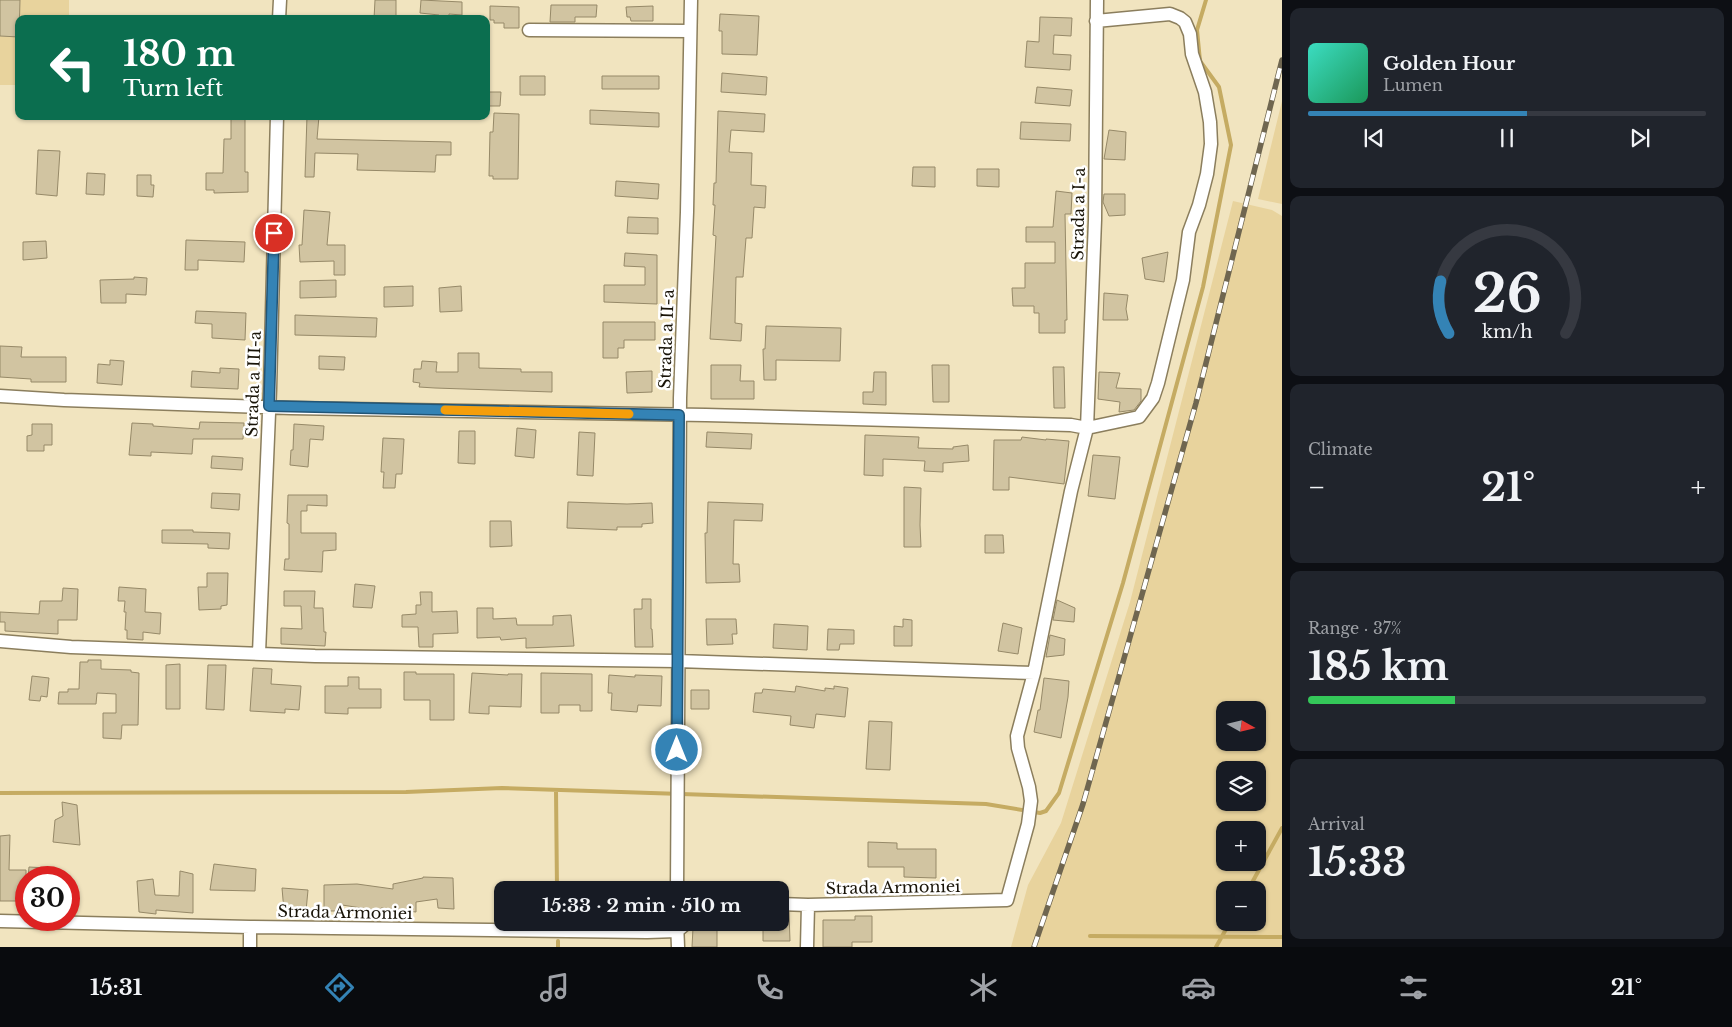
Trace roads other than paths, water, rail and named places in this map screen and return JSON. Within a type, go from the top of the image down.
[{"type":"street","points":[[280,0],[280,15]]},
{"type":"street","name":"Strada a II-a","points":[[677,881],[679,415],[687,212],[691,0]]},
{"type":"street","name":"Strada a I-a","points":[[1007,900],[1028,824],[1031,801],[1018,748],[1018,736],[1034,673],[1071,490],[1087,428],[1095,220],[1097,0]]},
{"type":"street","points":[[0,396],[64,400],[679,415],[1087,428],[1139,417],[1153,398],[1158,383],[1183,280],[1189,232],[1199,205],[1207,174],[1210,122],[1205,92],[1192,54],[1190,34],[1185,22],[1170,14],[1096,21]]},
{"type":"street","points":[[529,30],[690,31]]},
{"type":"street","name":"Strada a III-a","points":[[259,654],[269,406],[277,120]]},
{"type":"street","points":[[0,641],[71,647],[334,657],[678,661],[1034,673]]},
{"type":"street","name":"Strada Armoniei","points":[[789,905],[808,906],[1007,900]]},
{"type":"street","points":[[807,947],[808,906]]},
{"type":"street","name":"Strada Armoniei","points":[[0,921],[494,930]]},
{"type":"street","points":[[250,927],[250,947]]},
{"type":"street","name":"Strada Armoniei","points":[[568,931],[653,931]]},
{"type":"street","points":[[677,931],[678,947]]},
{"type":"waterway","points":[[0,793],[406,792],[502,788],[986,804],[1040,813],[1046,811],[1059,793],[1123,583],[1203,287],[1231,145],[1219,87],[1200,61],[1197,30],[1206,0]]},
{"type":"waterway","points":[[556,790],[557,881]]},
{"type":"waterway","points":[[1253,881],[1282,828]]},
{"type":"waterway","points":[[1216,947],[1225,931]]},
{"type":"waterway","points":[[1090,936],[1282,937]]},
{"type":"waterway","points":[[558,941],[558,947]]},
{"type":"railway","points":[[1034,947],[1083,804],[1196,403],[1282,60]]}]
